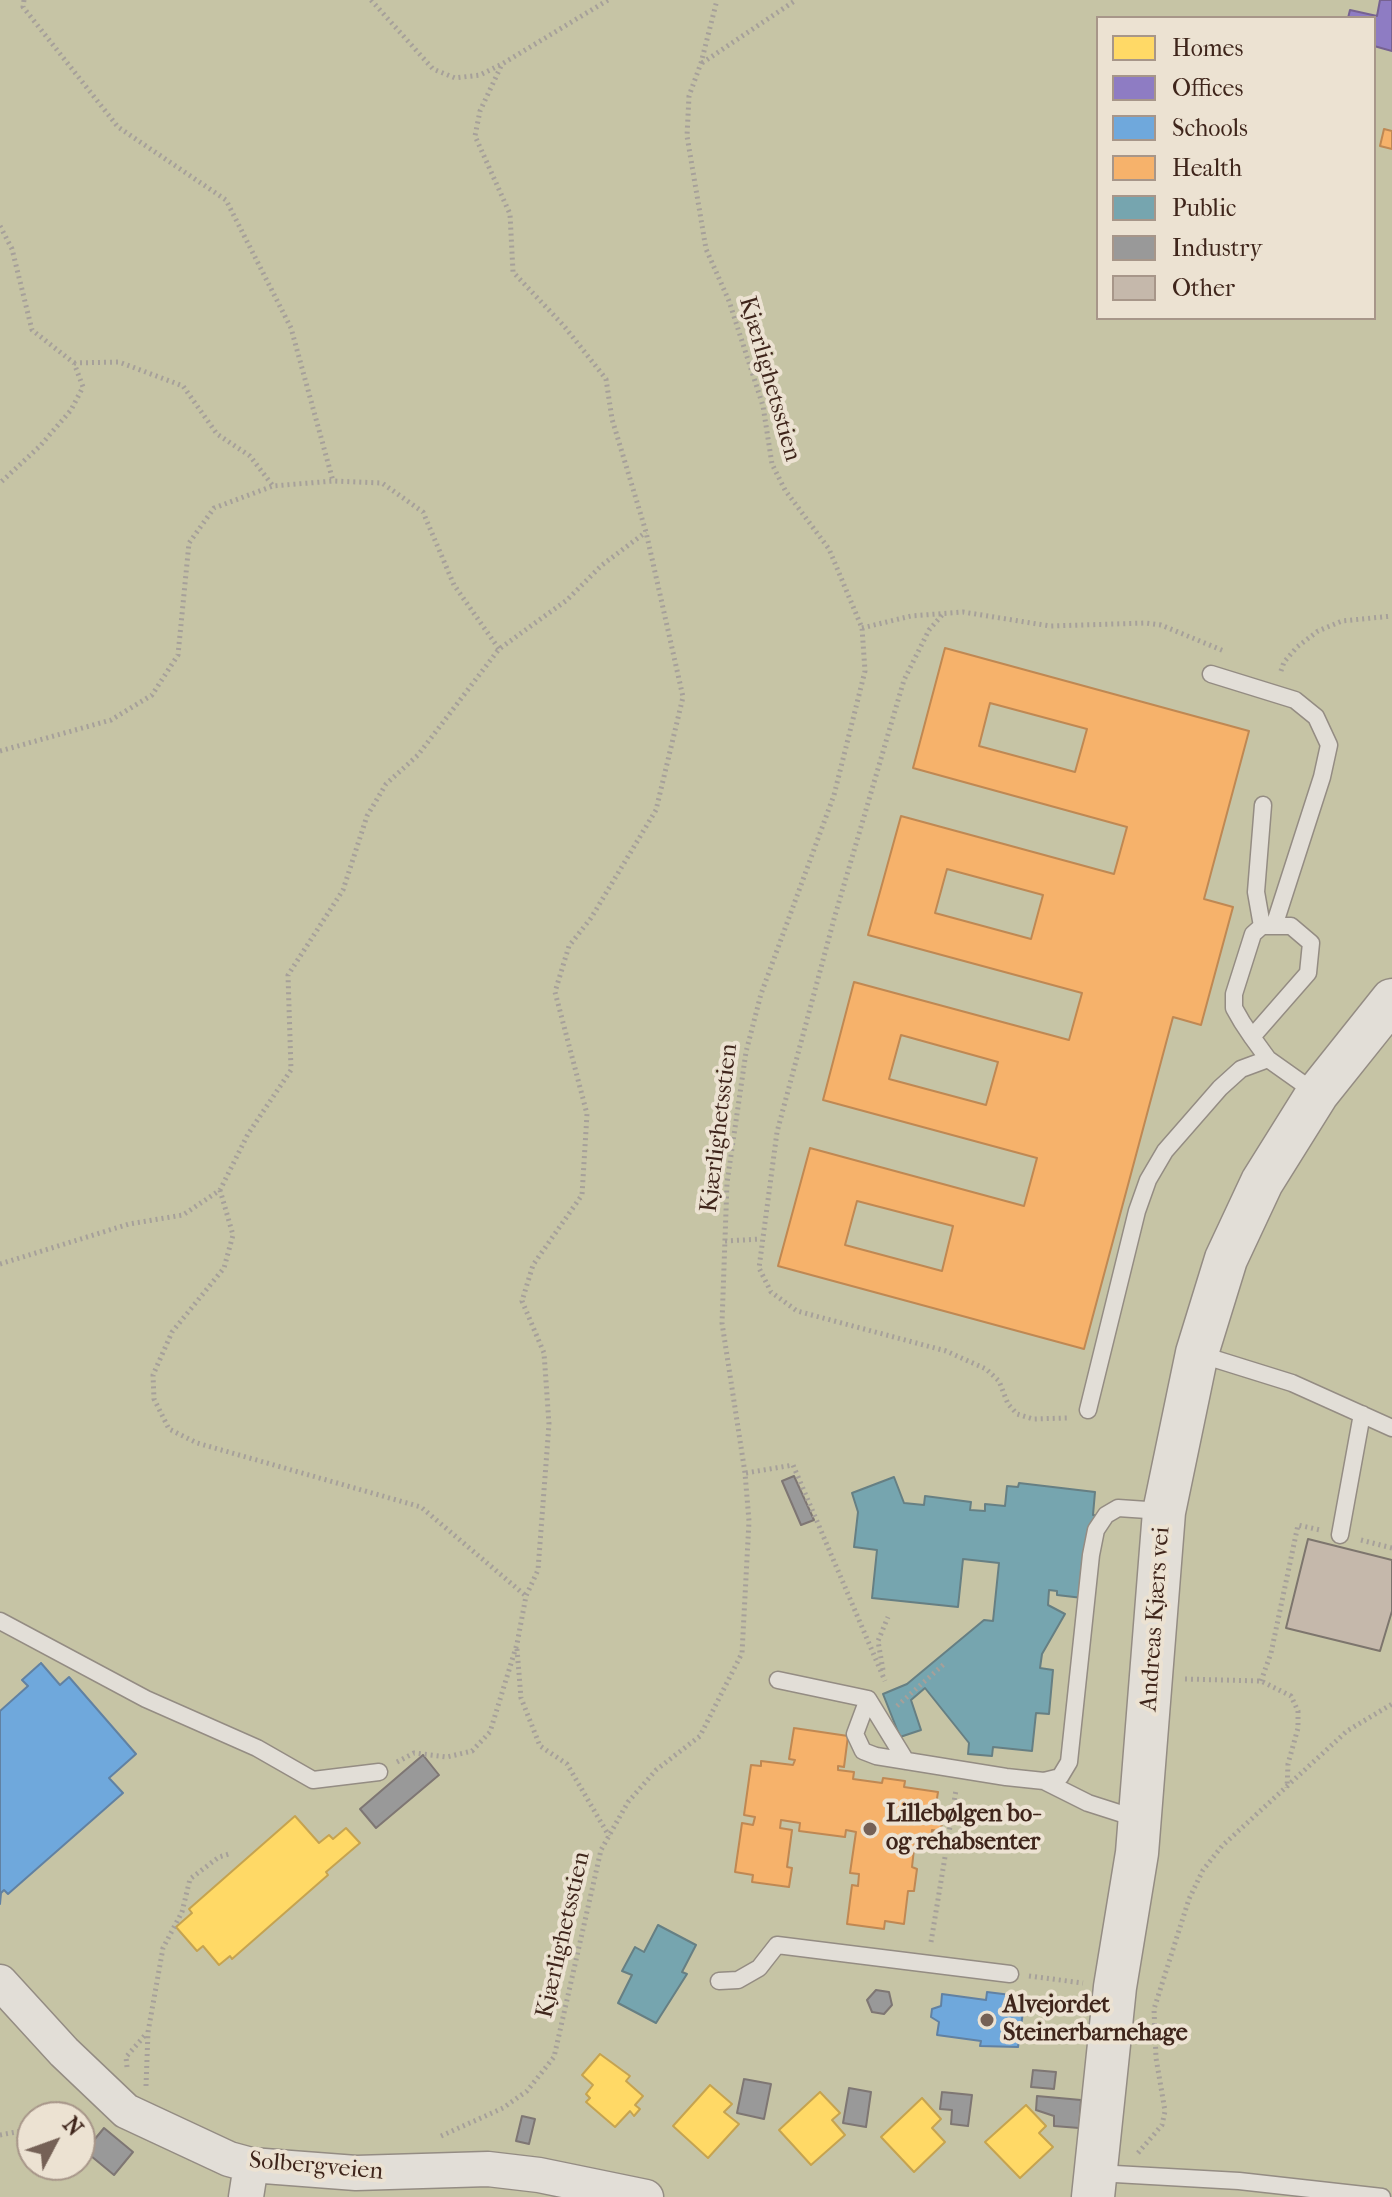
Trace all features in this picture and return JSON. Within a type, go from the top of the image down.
[{"type":"street","name":"Andreas Kjærs vei","points":[[1102,2182],[1115,1987],[1139,1820],[1164,1512],[1197,1353],[1243,1218],[1280,1149],[1317,1094],[1392,1000]]},
{"type":"street","name":"Solbergveien","points":[[0,1982],[64,2052],[126,2111],[196,2146],[249,2181],[388,2186],[436,2169],[488,2169],[539,2175],[646,2197]]},
{"type":"lane","points":[[1211,674],[1276,691],[1295,700],[1316,717],[1325,731],[1329,752],[1268,925],[1247,947],[1234,994],[1234,1008],[1268,1059],[1317,1094]]},
{"type":"lane","points":[[1263,805],[1256,892],[1268,925]]},
{"type":"lane","points":[[1252,1037],[1304,979],[1312,961],[1311,943],[1303,933],[1268,925]]},
{"type":"lane","points":[[1088,1410],[1137,1211],[1148,1180],[1165,1151],[1220,1088],[1241,1069],[1268,1059]]},
{"type":"lane","points":[[1197,1353],[1292,1383],[1392,1428]]},
{"type":"lane","points":[[1340,1535],[1362,1414]]},
{"type":"lane","points":[[1044,1781],[1060,1777],[1069,1762],[1096,1530],[1106,1515],[1118,1508],[1164,1512]]},
{"type":"lane","points":[[0,1621],[146,1699],[257,1748],[313,1780],[379,1772]]},
{"type":"lane","points":[[778,1680],[868,1699],[906,1761]]},
{"type":"lane","points":[[868,1699],[855,1734],[863,1751],[959,1770],[1044,1781],[1088,1803],[1139,1820]]},
{"type":"lane","points":[[719,1981],[738,1980],[759,1968],[777,1945],[1010,1974]]},
{"type":"lane","points":[[1102,2182],[1239,2181],[1382,2197]]},
{"type":"path","points":[[24,0],[23,7],[118,127],[226,200],[291,328],[333,481]]},
{"type":"path","points":[[371,0],[433,69],[455,78],[480,75],[502,64],[608,0]]},
{"type":"path","name":"Kjærlighetsstien","points":[[438,2137],[515,2100],[527,2091],[554,2057],[601,1850],[628,1802],[656,1770],[700,1736],[742,1653],[749,1521],[745,1473],[722,1323],[727,1183],[746,1052],[761,994],[834,795],[865,671],[862,628],[829,549],[785,490],[772,464],[763,406],[729,301],[706,249],[687,136],[689,96],[717,0]]},
{"type":"path","points":[[701,63],[796,0]]},
{"type":"path","points":[[379,1772],[414,1753],[447,1757],[472,1751],[490,1732],[517,1644],[526,1596],[538,1570],[549,1424],[544,1353],[522,1301],[533,1265],[582,1195],[587,1114],[555,992],[569,946],[591,918],[656,810],[683,697],[646,532],[612,419],[606,379],[564,326],[513,272],[510,214],[475,136],[480,111],[502,64]]},
{"type":"path","points":[[0,226],[12,249],[32,330],[74,363],[83,387],[71,410],[40,446],[0,483]]},
{"type":"path","points":[[74,363],[119,362],[183,386],[217,434],[250,456],[273,486]]},
{"type":"path","points":[[0,751],[111,720],[152,695],[178,655],[189,543],[214,508],[273,486],[333,481],[382,483],[423,512],[454,585],[499,649]]},
{"type":"path","points":[[0,1264],[129,1224],[183,1215],[220,1190],[248,1134],[291,1070],[288,975],[343,890],[367,816],[386,784],[428,743],[499,649],[567,600],[602,565],[646,532]]},
{"type":"path","points":[[862,628],[911,616],[963,612],[1050,626],[1155,624],[1231,653]]},
{"type":"path","points":[[942,615],[929,630],[904,680],[887,734],[777,1132],[759,1268],[764,1282],[797,1311],[946,1351],[986,1369],[999,1381],[1008,1404],[1017,1414],[1054,1421],[1088,1410]]},
{"type":"path","points":[[1276,691],[1284,662],[1318,631],[1342,621],[1392,616]]},
{"type":"path","points":[[1270,668],[1281,671]]},
{"type":"path","points":[[220,1190],[233,1235],[224,1268],[172,1332],[153,1375],[154,1399],[169,1429],[197,1443],[421,1507],[526,1596]]},
{"type":"path","points":[[725,1241],[761,1239]]},
{"type":"path","points":[[745,1473],[793,1465],[885,1681]]},
{"type":"path","points":[[1261,1681],[1271,1653],[1298,1525],[1392,1548]]},
{"type":"path","points":[[885,1681],[878,1641],[888,1617]]},
{"type":"path","points":[[517,1644],[521,1698],[540,1746],[567,1764],[609,1836]]},
{"type":"path","points":[[882,1720],[944,1664]]},
{"type":"path","points":[[1152,1680],[1261,1681],[1291,1696],[1298,1711],[1287,1788]]},
{"type":"path","points":[[868,1699],[885,1681]]},
{"type":"path","points":[[1102,2182],[1162,2125],[1165,2111],[1156,2058],[1154,2009],[1189,1899],[1203,1870],[1222,1846],[1347,1731],[1392,1704]]},
{"type":"path","points":[[928,1963],[959,1770]]},
{"type":"path","points":[[146,2101],[148,2032],[163,1948],[182,1912],[190,1879],[219,1857],[232,1853]]},
{"type":"path","points":[[1010,1974],[1115,1987]]},
{"type":"shaded area","points":[[0,0],[1392,0],[1392,2197],[0,2197]]},
{"type":"building: Homes","points":[[295,1816],[319,1843],[329,1835],[333,1839],[346,1828],[360,1843],[232,1959],[230,1956],[219,1965],[203,1946],[197,1951],[176,1927],[192,1913],[189,1909]]},
{"type":"building: Homes","points":[[600,2054],[630,2076],[626,2081],[643,2096],[635,2105],[640,2109],[634,2116],[630,2111],[615,2127],[586,2102],[590,2098],[586,2094],[593,2085],[582,2075]]},
{"type":"building: Homes","points":[[710,2085],[732,2104],[724,2112],[739,2124],[708,2158],[673,2126]]},
{"type":"building: Homes","points":[[820,2092],[840,2113],[832,2120],[845,2135],[811,2165],[779,2130]]},
{"type":"building: Homes","points":[[922,2098],[941,2119],[932,2128],[945,2142],[914,2172],[881,2137]]},
{"type":"building: Homes","points":[[1026,2105],[1046,2126],[1039,2133],[1053,2147],[1020,2178],[985,2142]]},
{"type":"building: Offices","points":[[1380,0],[1392,0],[1392,51],[1376,47],[1376,16],[1348,16],[1350,10],[1377,16]]},
{"type":"building: Schools","points":[[41,1663],[60,1685],[69,1677],[136,1754],[109,1778],[123,1793],[8,1894],[4,1890],[0,1904],[0,1711],[28,1686],[22,1680]]},
{"type":"building: Schools","points":[[987,1992],[1019,1996],[1018,2004],[1024,2005],[1018,2047],[980,2046],[981,2041],[937,2035],[939,2022],[931,2017],[932,2009],[941,2006],[942,1994],[986,2000]]},
{"type":"building: Health","points":[[1384,129],[1392,131],[1392,149],[1380,146]]},
{"type":"building: Health","points":[[945,648],[1249,731],[1204,899],[1233,907],[1201,1025],[1173,1017],[1084,1349],[778,1266],[810,1148],[1024,1206],[1037,1158],[823,1100],[854,982],[1069,1040],[1082,993],[868,935],[901,816],[1114,874],[1127,827],[913,768]],"holes":[[[990,703],[1087,729],[1075,772],[979,746]],[[947,869],[1043,895],[1031,939],[935,913]],[[901,1035],[998,1062],[986,1105],[889,1079]],[[857,1201],[953,1226],[942,1271],[845,1245]]]},
{"type":"building: Health","name":"Lillebølgen bo- og rehabsenter","points":[[794,1728],[848,1736],[844,1767],[838,1766],[838,1770],[854,1772],[853,1779],[882,1783],[883,1778],[905,1781],[904,1787],[938,1792],[935,1811],[943,1812],[941,1831],[932,1830],[931,1842],[915,1840],[912,1867],[917,1869],[914,1891],[908,1891],[904,1924],[885,1921],[884,1929],[847,1924],[852,1885],[858,1886],[859,1874],[850,1873],[856,1832],[846,1830],[845,1837],[799,1831],[800,1823],[781,1820],[780,1828],[792,1830],[787,1867],[792,1868],[789,1887],[752,1882],[753,1875],[735,1872],[742,1823],[753,1825],[755,1817],[744,1815],[751,1765],[761,1766],[761,1761],[793,1765],[795,1760],[789,1759]]},
{"type":"building: Public","points":[[894,1477],[904,1503],[924,1505],[925,1496],[971,1502],[970,1510],[985,1511],[985,1504],[1005,1506],[1007,1486],[1018,1487],[1019,1483],[1095,1492],[1093,1515],[1100,1516],[1091,1599],[1057,1595],[1057,1591],[1049,1590],[1048,1605],[1065,1614],[1042,1654],[1040,1668],[1053,1670],[1049,1714],[1036,1713],[1032,1751],[993,1747],[992,1756],[968,1754],[969,1743],[925,1688],[911,1700],[921,1730],[900,1737],[883,1694],[907,1684],[984,1620],[993,1621],[999,1563],[963,1559],[958,1607],[872,1598],[877,1550],[854,1547],[858,1512],[852,1493]]},
{"type":"building: Public","points":[[658,1925],[696,1945],[682,1972],[687,1974],[656,2023],[618,2003],[632,1975],[622,1971],[635,1947],[644,1952]]},
{"type":"building: Industry","points":[[794,1476],[814,1520],[801,1525],[782,1481]]},
{"type":"building: Industry","points":[[423,1755],[439,1775],[376,1828],[360,1809]]},
{"type":"building: Industry","points":[[876,1990],[889,1992],[892,2005],[884,2014],[872,2012],[867,2000]]},
{"type":"building: Industry","points":[[1033,2070],[1056,2072],[1054,2089],[1031,2087]]},
{"type":"building: Industry","points":[[744,2079],[771,2084],[764,2119],[737,2113]]},
{"type":"building: Industry","points":[[849,2088],[871,2092],[866,2127],[843,2123]]},
{"type":"building: Industry","points":[[942,2092],[972,2095],[968,2126],[951,2124],[952,2110],[940,2109]]},
{"type":"building: Industry","points":[[1037,2096],[1081,2100],[1079,2128],[1054,2126],[1054,2116],[1036,2110]]},
{"type":"building: Industry","points":[[522,2116],[535,2119],[529,2144],[516,2141]]},
{"type":"building: Industry","points":[[104,2128],[133,2152],[114,2175],[96,2160],[96,2138]]},
{"type":"building: Other","points":[[1308,1539],[1392,1560],[1392,1611],[1380,1651],[1286,1628]]},
{"type":"place","name":"Lillebølgen bo- og rehabsenter","points":[[870,1829]]},
{"type":"place","name":"Alvejordet Steinerbarnehage","points":[[987,2020]]}]
